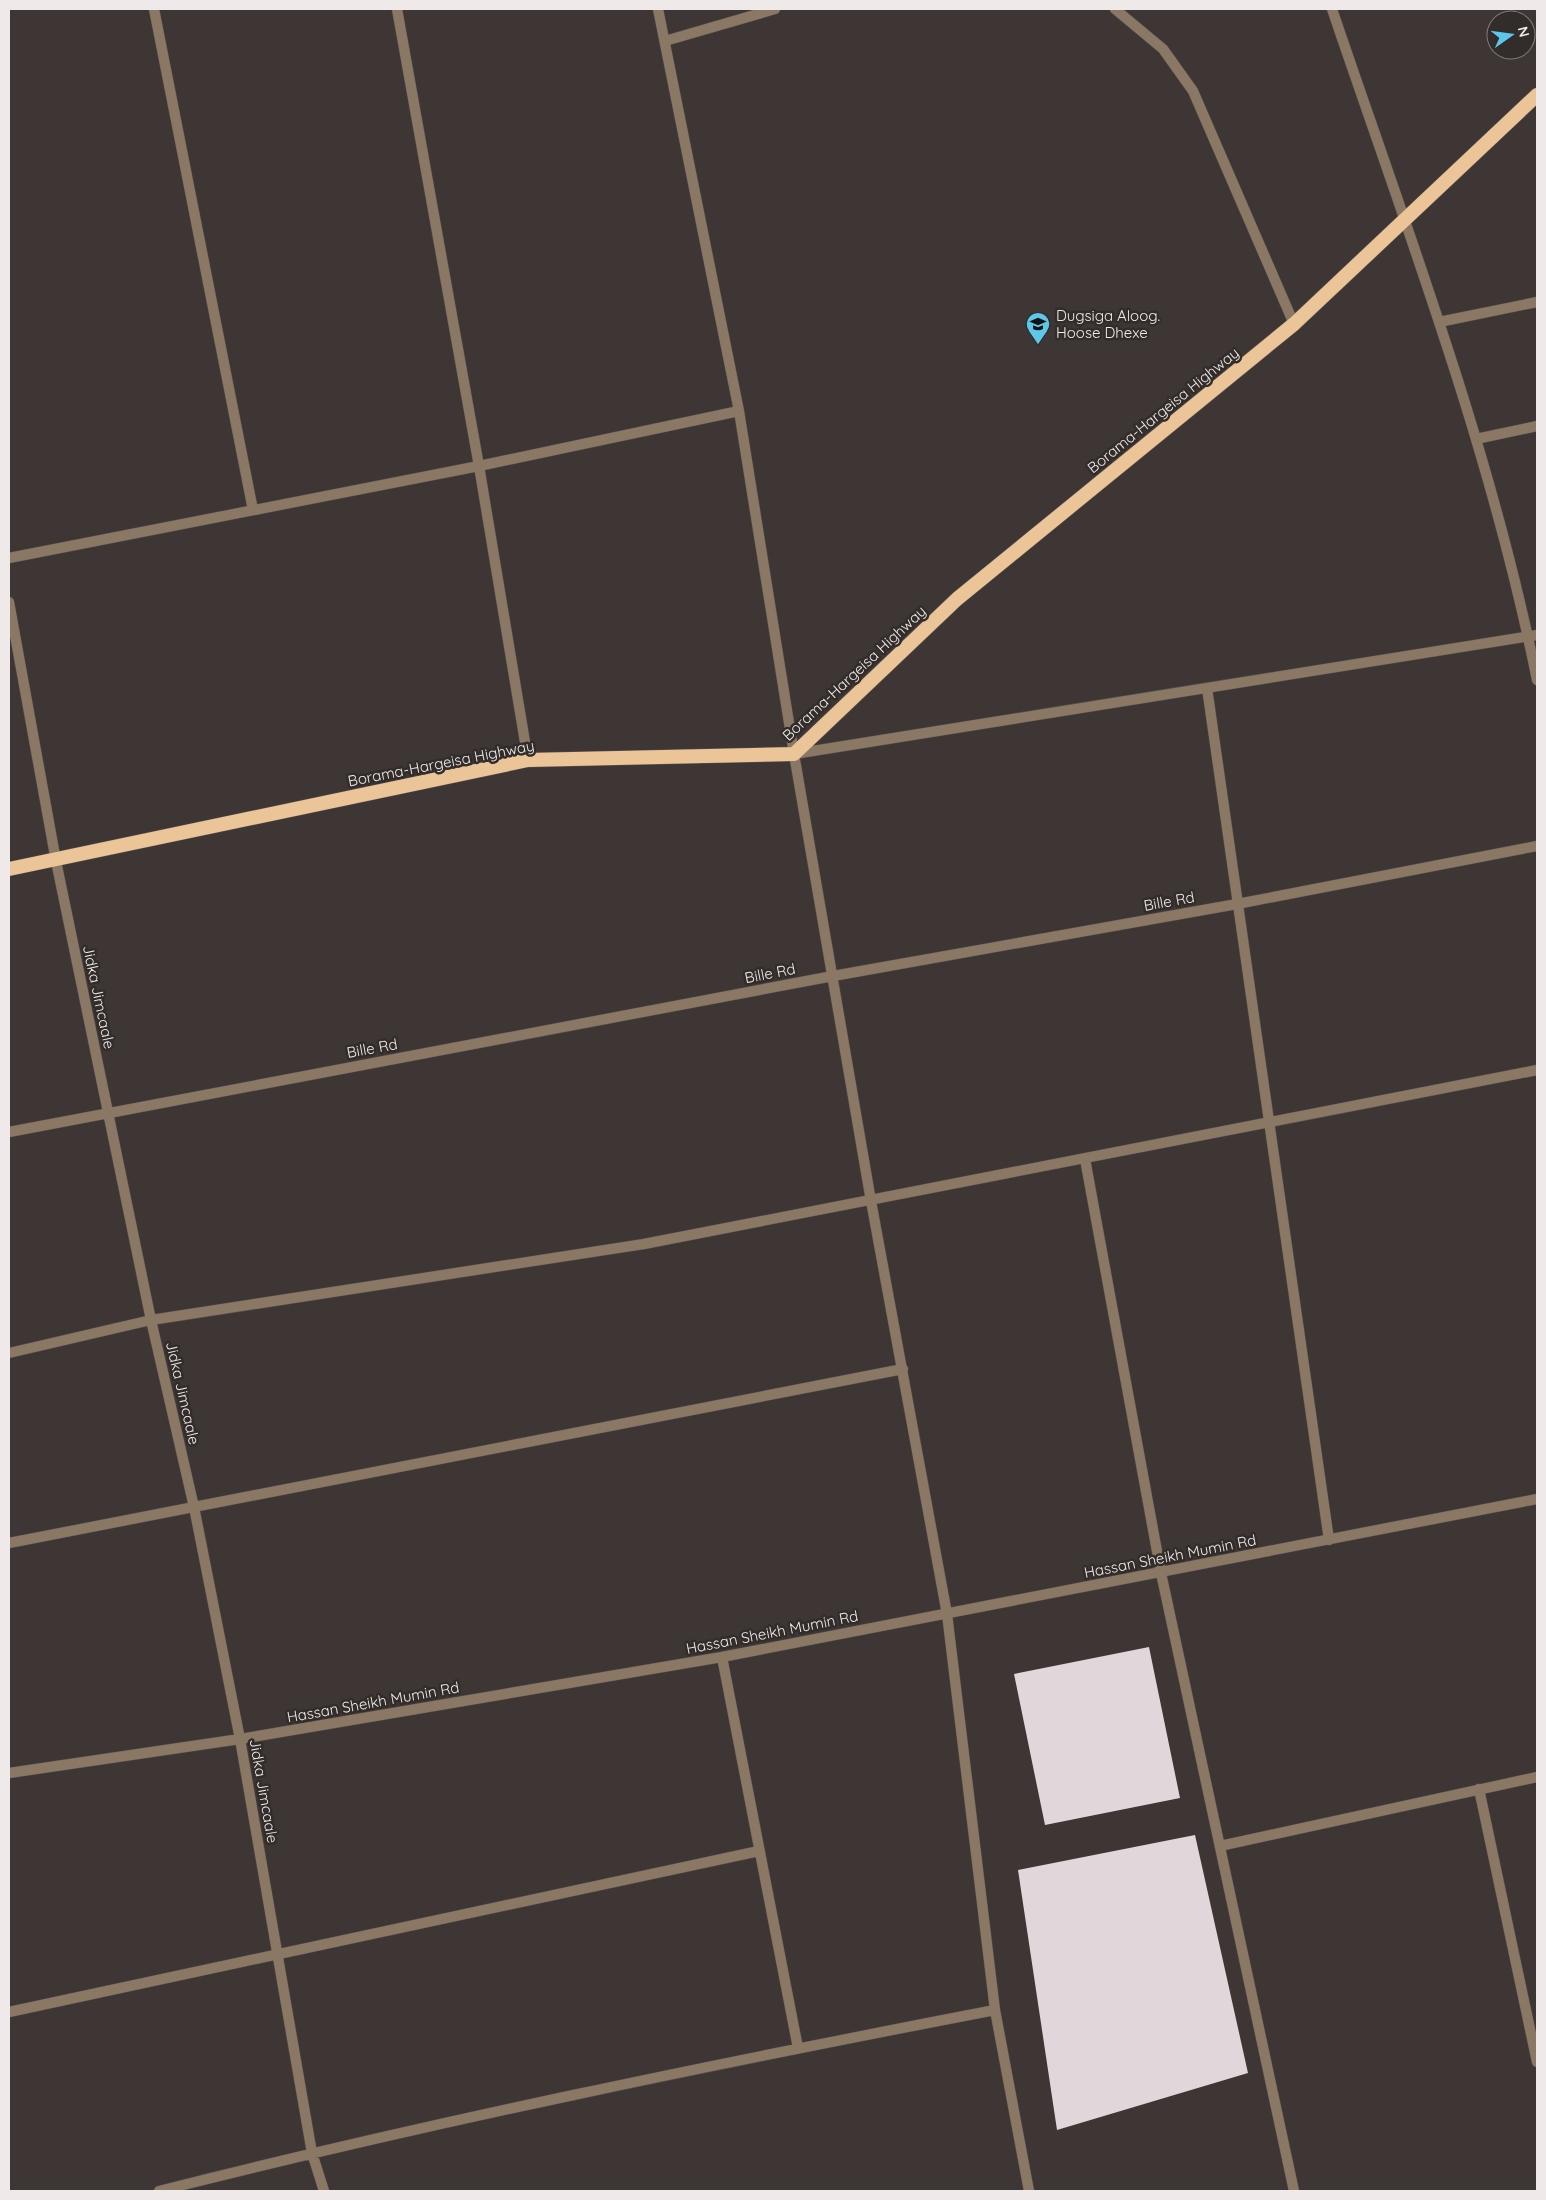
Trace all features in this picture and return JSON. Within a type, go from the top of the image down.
[{"type":"highway","name":"Borama-Hargeisa Highway","points":[[9,869],[56,861],[528,760],[794,754],[957,599],[1294,324],[1537,95]]},
{"type":"street","points":[[154,9],[253,510]]},
{"type":"street","points":[[397,9],[479,466],[528,760]]},
{"type":"street","points":[[658,9],[739,411],[794,754],[872,1201],[947,1614],[995,2010],[1026,2190]]},
{"type":"street","points":[[665,41],[775,9]]},
{"type":"street","points":[[1115,9],[1163,48],[1193,91],[1294,324]]},
{"type":"street","points":[[1332,9],[1439,322],[1476,439],[1533,636],[1537,680]]},
{"type":"street","points":[[1439,322],[1537,302]]},
{"type":"street","points":[[9,558],[479,466],[739,411]]},
{"type":"street","points":[[1476,439],[1537,426]]},
{"type":"street","name":"Jidka Jimcaale","points":[[9,602],[56,861],[151,1320],[194,1507],[240,1739],[312,2152],[324,2191]]},
{"type":"street","points":[[794,754],[1533,636]]},
{"type":"street","points":[[1207,688],[1329,1540]]},
{"type":"street","name":"Bille Rd","points":[[9,1132],[833,976],[1237,904],[1537,846]]},
{"type":"street","points":[[9,1353],[151,1320],[644,1244],[1537,1070]]},
{"type":"street","points":[[1085,1159],[1161,1573],[1294,2191]]},
{"type":"street","points":[[9,1543],[903,1369]]},
{"type":"street","name":"Hassan Sheikh Mumin Rd","points":[[9,1773],[240,1739],[722,1657],[1537,1499]]},
{"type":"street","points":[[722,1657],[798,2048]]},
{"type":"street","points":[[1220,1846],[1537,1777]]},
{"type":"street","points":[[1480,1789],[1537,2062]]},
{"type":"street","points":[[9,2012],[759,1851]]},
{"type":"street","points":[[159,2191],[312,2152],[798,2048],[995,2010]]},
{"type":"building","points":[[1149,1647],[1180,1798],[1045,1825],[1014,1674]]},
{"type":"building","points":[[1195,1835],[1248,2073],[1057,2130],[1018,1870]]},
{"type":"place","name":"Dugsiga Aloog. Hoose Dhexe","points":[[1038,345]]}]
